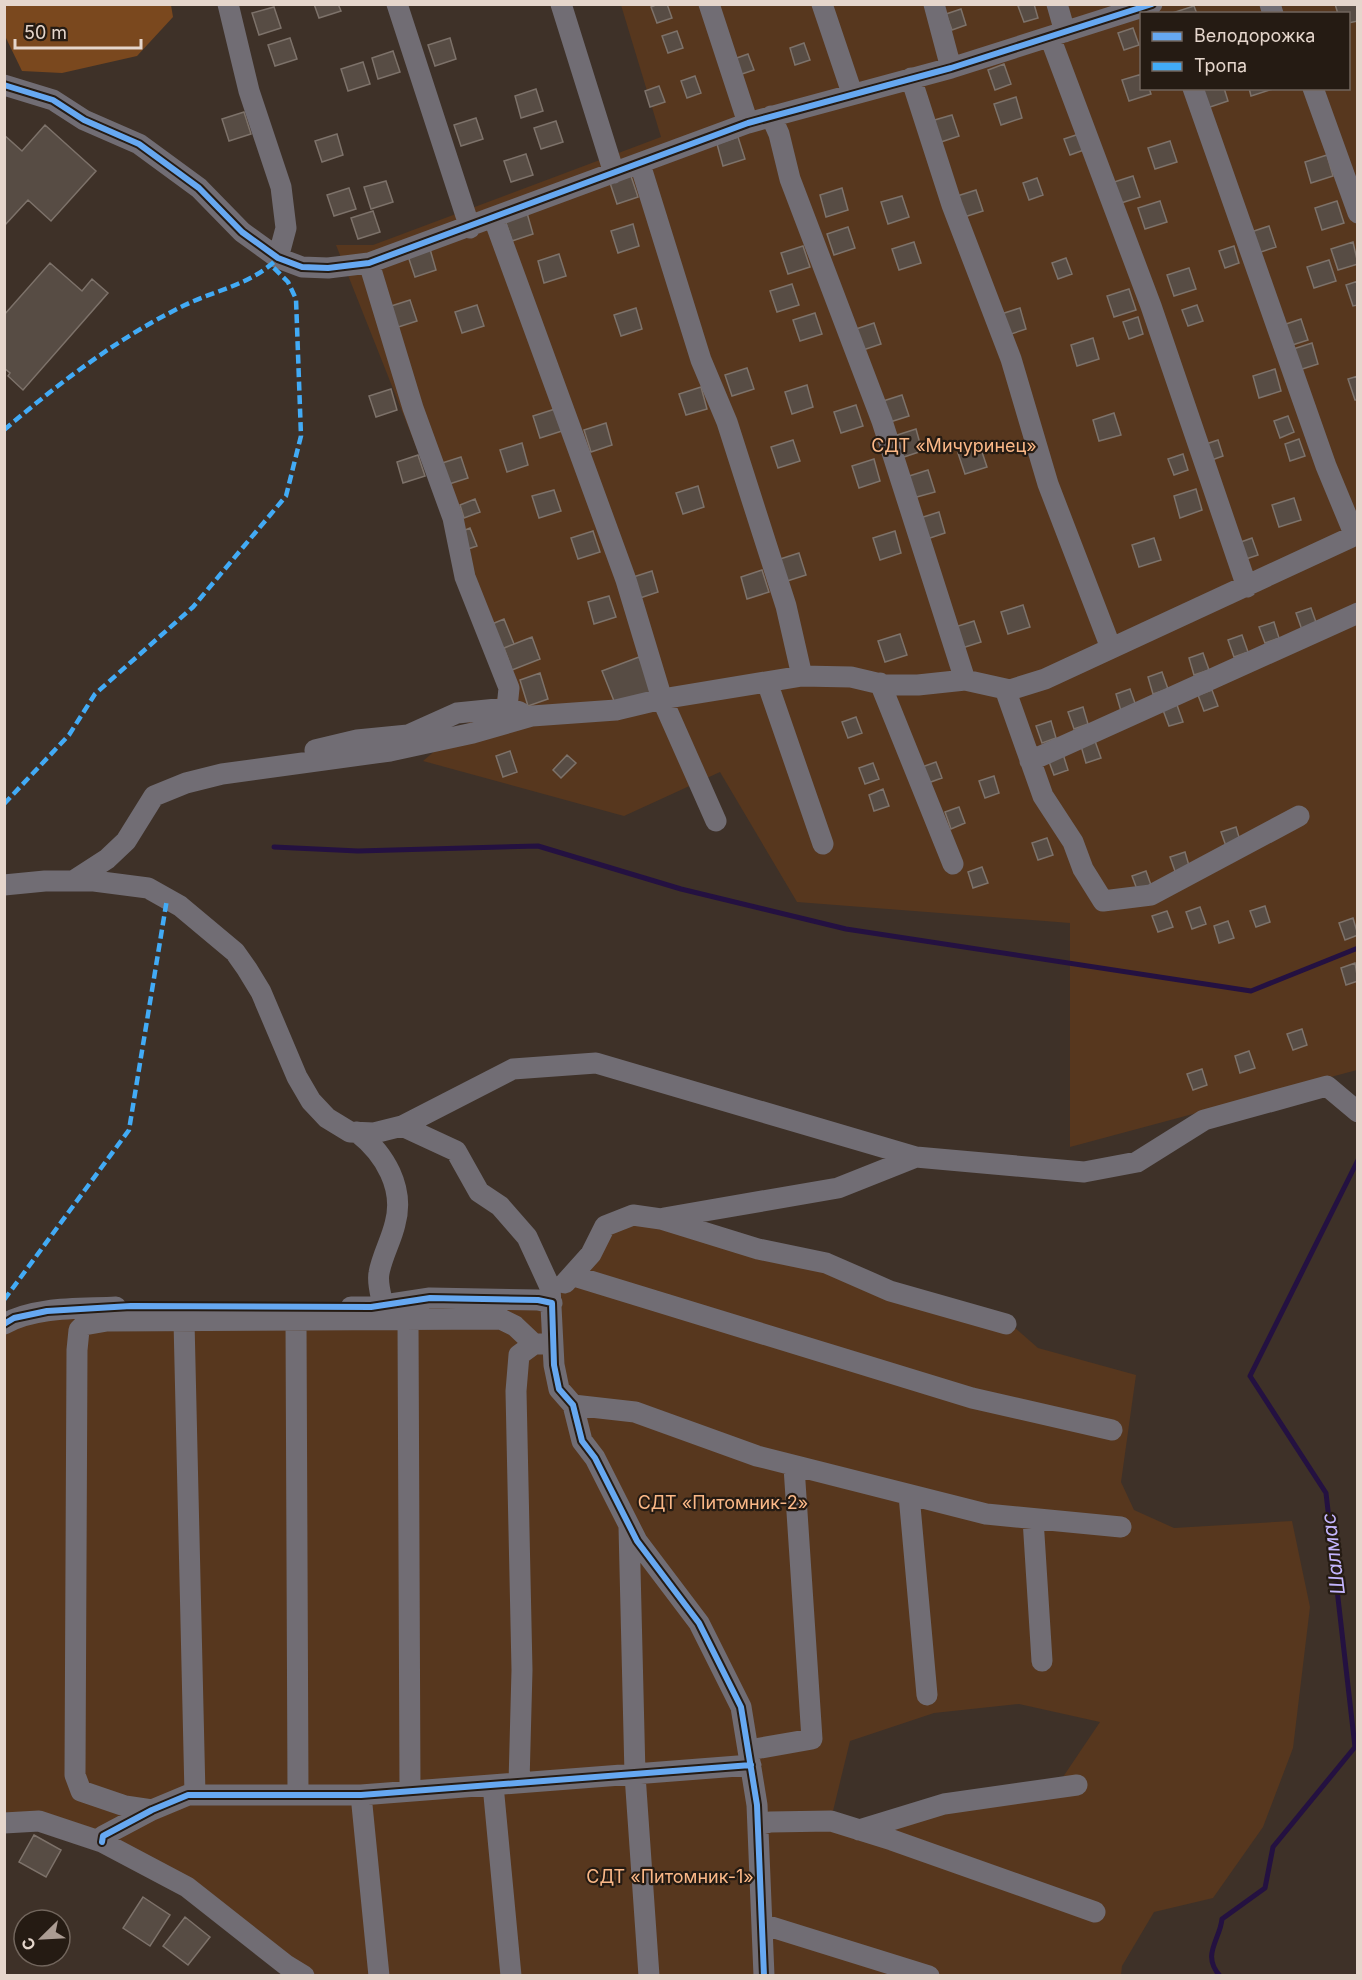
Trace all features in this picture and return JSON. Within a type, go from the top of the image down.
[{"type":"street","points":[[228,4],[249,91],[281,187],[285,228],[278,258]]},
{"type":"street","points":[[397,4],[470,228]]},
{"type":"street","points":[[561,4],[614,173]]},
{"type":"street","points":[[709,4],[748,123]]},
{"type":"street","points":[[822,4],[852,93]]},
{"type":"street","points":[[934,4],[951,68]]},
{"type":"street","points":[[1057,4],[1058,34],[1246,587]]},
{"type":"street","points":[[4,85],[53,100],[84,120],[139,144],[199,188],[242,232],[278,258],[302,267],[328,268],[369,263],[470,228],[748,123],[951,68],[1145,6]]},
{"type":"street","points":[[911,78],[952,205],[1011,359],[1048,484],[1111,648]]},
{"type":"street","points":[[72,881],[106,859],[126,841],[154,796],[186,783],[222,774],[390,752],[532,716],[616,710],[662,699],[802,676],[851,677],[880,683],[918,685],[965,680],[1010,690],[1045,680],[1356,535],[1326,466],[1194,90]]},
{"type":"street","points":[[1314,90],[1358,213]]},
{"type":"street","points":[[771,116],[779,134],[790,179],[882,422],[965,680]]},
{"type":"street","points":[[640,164],[701,360],[727,422],[786,606],[802,676]]},
{"type":"street","points":[[494,219],[626,580],[662,699],[716,821]]},
{"type":"street","points":[[369,263],[413,408],[453,518],[465,577],[509,688],[507,708]]},
{"type":"street","points":[[1030,761],[1358,612]]},
{"type":"street","points":[[767,682],[823,844]]},
{"type":"street","points":[[880,683],[953,864]]},
{"type":"street","points":[[1005,689],[1043,796],[1073,842],[1083,868],[1103,901],[1151,896],[1299,816]]},
{"type":"street","points":[[292,764],[318,749],[357,740],[408,735],[457,713],[507,708],[532,716]]},
{"type":"street","points":[[4,885],[94,881],[148,888],[180,906],[227,945],[248,969],[261,992],[297,1077],[311,1101],[327,1118],[350,1132],[374,1133],[402,1126],[513,1069],[597,1063],[916,1157],[1083,1172],[1137,1162],[1204,1120],[1327,1086],[1358,1112]]},
{"type":"street","points":[[402,1126],[456,1151],[478,1192],[500,1206],[527,1237],[551,1295],[543,1344],[559,1389],[573,1405],[582,1441],[638,1541],[699,1623],[741,1707],[750,1757],[758,1826],[764,1976]]},
{"type":"street","points":[[357,1132],[372,1144],[382,1158],[394,1181],[399,1202],[396,1223],[379,1274],[382,1305]]},
{"type":"street","points":[[661,1219],[838,1188],[916,1157]]},
{"type":"street","points":[[4,1324],[14,1318],[47,1311],[131,1306],[382,1305],[430,1298],[538,1300],[551,1295],[574,1276],[591,1254],[605,1226],[633,1215],[661,1219],[758,1249],[826,1263],[890,1291],[1006,1324]]},
{"type":"street","points":[[574,1276],[972,1398],[1112,1430]]},
{"type":"street","points":[[408,1320],[410,1790]]},
{"type":"street","points":[[152,1810],[125,1806],[81,1791],[75,1774],[77,1350],[79,1330],[84,1325],[106,1321],[501,1320],[516,1326],[543,1344]]},
{"type":"street","points":[[184,1321],[195,1795]]},
{"type":"street","points":[[296,1321],[298,1794]]},
{"type":"street","points":[[519,1783],[522,1670],[516,1391],[519,1355],[543,1344]]},
{"type":"street","points":[[573,1405],[635,1412],[794,1467],[986,1514],[1121,1527]]},
{"type":"street","points":[[102,1842],[103,1836],[152,1810],[188,1795],[360,1795],[634,1775],[750,1757],[812,1739],[794,1467]]},
{"type":"street","points":[[909,1495],[927,1695]]},
{"type":"street","points":[[1033,1519],[1042,1661]]},
{"type":"street","points":[[629,1523],[634,1775],[650,1976]]},
{"type":"street","points":[[493,1785],[511,1976]]},
{"type":"street","points":[[859,1830],[944,1804],[1077,1785]]},
{"type":"street","points":[[360,1795],[379,1976]]},
{"type":"street","points":[[4,1823],[39,1821],[102,1842],[187,1887],[286,1965],[304,1976]]},
{"type":"street","points":[[758,1826],[770,1822],[831,1821],[1095,1912]]},
{"type":"street","points":[[762,1924],[929,1976]]},
{"type":"green space","name":"СДТ «Мичуринец»","points":[[621,5],[1357,5],[1357,1070],[1070,1147],[1070,923],[797,902],[720,772],[624,816],[423,761],[511,686],[336,245],[373,245],[661,137]]},
{"type":"green space","name":"СДТ «Питомник-2»","points":[[635,1210],[666,1216],[760,1246],[831,1261],[887,1287],[1007,1321],[1038,1348],[1136,1375],[1121,1482],[1134,1510],[1174,1528],[1292,1521],[1310,1607],[1293,1748],[1263,1827],[1213,1898],[1154,1912],[1122,1966],[1121,1975],[311,1975],[285,1960],[188,1884],[105,1840],[151,1813],[188,1797],[363,1799],[744,1769],[742,1760],[358,1792],[187,1792],[95,1835],[40,1818],[5,1819],[4,1327],[14,1322],[50,1314],[134,1309],[372,1309],[430,1301],[555,1305],[552,1284],[576,1266],[601,1224]],"holes":[[[1019,1704],[1100,1722],[1063,1777],[955,1795],[862,1822],[832,1815],[850,1741],[934,1713]]]},
{"type":"shaded area","points":[[5,4],[171,5],[173,17],[137,56],[62,73],[22,71],[5,36]]},
{"type":"building","points":[[314,4],[338,4],[341,11],[319,18]]},
{"type":"building","points":[[667,4],[672,18],[657,23],[651,7]]},
{"type":"building","points":[[1034,4],[1038,18],[1024,22],[1018,6]]},
{"type":"building","points":[[1335,4],[1358,4],[1358,21],[1350,23],[1350,12],[1337,12]]},
{"type":"building","points":[[1194,6],[1196,12],[1175,12]]},
{"type":"building","points":[[274,7],[281,28],[259,35],[252,13]]},
{"type":"building","points":[[961,9],[966,25],[952,30],[946,14]]},
{"type":"building","points":[[1133,28],[1139,45],[1124,50],[1118,33]]},
{"type":"building","points":[[677,31],[683,48],[668,53],[662,36]]},
{"type":"building","points":[[290,38],[297,59],[275,66],[268,45]]},
{"type":"building","points":[[450,38],[456,59],[435,66],[428,45]]},
{"type":"building","points":[[804,43],[810,60],[795,65],[790,48]]},
{"type":"building","points":[[393,51],[400,72],[378,79],[372,58]]},
{"type":"building","points":[[748,54],[754,70],[739,75],[734,59]]},
{"type":"building","points":[[363,62],[370,84],[348,91],[341,69]]},
{"type":"building","points":[[1004,64],[1011,84],[995,90],[988,70]]},
{"type":"building","points":[[1140,75],[1140,90],[1150,90],[1151,94],[1129,101],[1122,80]]},
{"type":"building","points":[[695,76],[701,93],[687,98],[681,81]]},
{"type":"building","points":[[659,86],[665,102],[650,107],[645,91]]},
{"type":"building","points":[[536,89],[543,111],[521,118],[515,96]]},
{"type":"building","points":[[1201,90],[1225,90],[1228,101],[1207,108]]},
{"type":"building","points":[[1250,90],[1270,90],[1251,96]]},
{"type":"building","points":[[1016,97],[1022,118],[1001,125],[994,104]]},
{"type":"building","points":[[244,112],[251,134],[229,141],[222,119]]},
{"type":"building","points":[[952,115],[959,136],[938,143],[931,121]]},
{"type":"building","points":[[476,118],[483,139],[461,146],[454,125]]},
{"type":"building","points":[[556,121],[563,142],[541,149],[534,128]]},
{"type":"building","points":[[45,125],[96,171],[51,221],[28,200],[4,226],[4,135],[22,151]]},
{"type":"building","points":[[337,134],[343,155],[322,162],[315,141]]},
{"type":"building","points":[[1079,134],[1084,150],[1070,155],[1064,139]]},
{"type":"building","points":[[738,137],[745,159],[723,166],[717,144]]},
{"type":"building","points":[[1170,141],[1177,162],[1155,169],[1148,148]]},
{"type":"building","points":[[526,154],[533,175],[511,182],[504,161]]},
{"type":"building","points":[[1327,155],[1333,176],[1311,183],[1305,162]]},
{"type":"building","points":[[631,176],[638,197],[617,204],[610,183]]},
{"type":"building","points":[[1133,176],[1140,197],[1118,204],[1111,183]]},
{"type":"building","points":[[1037,178],[1043,195],[1029,200],[1023,183]]},
{"type":"building","points":[[386,181],[393,202],[371,209],[364,187]]},
{"type":"building","points":[[349,188],[356,209],[334,216],[327,195]]},
{"type":"building","points":[[842,188],[848,210],[826,217],[820,195]]},
{"type":"building","points":[[976,190],[983,211],[961,218],[954,197]]},
{"type":"building","points":[[902,196],[909,217],[888,224],[881,202]]},
{"type":"building","points":[[1160,201],[1167,222],[1145,229],[1138,208]]},
{"type":"building","points":[[1337,201],[1344,223],[1322,230],[1315,208]]},
{"type":"building","points":[[373,211],[380,232],[358,239],[351,218]]},
{"type":"building","points":[[527,213],[533,234],[512,241],[505,220]]},
{"type":"building","points":[[633,224],[639,246],[618,253],[611,231]]},
{"type":"building","points":[[1269,226],[1276,247],[1255,254],[1248,233]]},
{"type":"building","points":[[848,227],[855,248],[834,255],[827,234]]},
{"type":"building","points":[[914,242],[921,263],[899,270],[892,249]]},
{"type":"building","points":[[1353,242],[1358,264],[1338,270],[1331,249]]},
{"type":"building","points":[[803,246],[810,267],[788,274],[781,253]]},
{"type":"building","points":[[1234,246],[1239,263],[1225,268],[1219,251]]},
{"type":"building","points":[[430,249],[436,270],[415,277],[408,256]]},
{"type":"building","points":[[559,254],[566,276],[544,283],[538,261]]},
{"type":"building","points":[[1066,258],[1072,274],[1058,279],[1052,263]]},
{"type":"building","points":[[1329,260],[1336,281],[1314,288],[1307,267]]},
{"type":"building","points":[[50,263],[82,291],[92,279],[108,293],[23,390],[8,376],[10,373],[4,368],[4,315]]},
{"type":"building","points":[[1189,268],[1196,289],[1174,296],[1167,275]]},
{"type":"building","points":[[1358,281],[1358,305],[1353,306],[1346,285]]},
{"type":"building","points":[[792,284],[799,305],[777,312],[770,291]]},
{"type":"building","points":[[1129,289],[1136,310],[1114,317],[1107,296]]},
{"type":"building","points":[[410,300],[417,321],[395,328],[388,307]]},
{"type":"building","points":[[477,305],[484,326],[462,333],[455,312]]},
{"type":"building","points":[[1197,305],[1203,321],[1188,326],[1182,310]]},
{"type":"building","points":[[636,308],[642,329],[621,336],[614,315]]},
{"type":"building","points":[[1020,308],[1026,329],[1005,336],[998,315]]},
{"type":"building","points":[[815,313],[822,334],[800,341],[793,320]]},
{"type":"building","points":[[1138,317],[1143,334],[1129,339],[1123,322]]},
{"type":"building","points":[[1301,319],[1308,340],[1286,347],[1280,326]]},
{"type":"building","points":[[874,323],[881,344],[860,351],[853,330]]},
{"type":"building","points":[[1093,338],[1099,359],[1077,366],[1071,345]]},
{"type":"building","points":[[1312,343],[1318,364],[1296,371],[1290,350]]},
{"type":"building","points":[[747,368],[754,389],[732,396],[725,375]]},
{"type":"building","points":[[1275,369],[1281,391],[1259,398],[1253,376]]},
{"type":"building","points":[[1358,376],[1358,400],[1355,400],[1348,379]]},
{"type":"building","points":[[807,385],[813,407],[792,414],[785,392]]},
{"type":"building","points":[[701,387],[707,409],[686,415],[679,394]]},
{"type":"building","points":[[391,389],[397,410],[376,417],[369,396]]},
{"type":"building","points":[[902,395],[909,416],[887,423],[880,402]]},
{"type":"building","points":[[856,405],[863,426],[841,433],[834,412]]},
{"type":"building","points":[[555,409],[562,431],[540,438],[533,416]]},
{"type":"building","points":[[1114,413],[1121,435],[1099,441],[1093,420]]},
{"type":"building","points":[[1288,416],[1294,432],[1280,438],[1274,421]]},
{"type":"building","points":[[606,423],[612,445],[591,452],[584,430]]},
{"type":"building","points":[[916,429],[922,451],[901,458],[894,436]]},
{"type":"building","points":[[1299,439],[1305,456],[1290,461],[1285,444]]},
{"type":"building","points":[[793,440],[800,461],[778,468],[771,447]]},
{"type":"building","points":[[1218,440],[1223,456],[1209,461],[1203,445]]},
{"type":"building","points":[[522,443],[528,465],[507,472],[500,450]]},
{"type":"building","points":[[980,446],[987,467],[965,474],[958,453]]},
{"type":"building","points":[[1183,454],[1188,470],[1174,475],[1168,459]]},
{"type":"building","points":[[418,455],[425,476],[403,483],[397,462]]},
{"type":"building","points":[[461,457],[468,478],[446,485],[439,464]]},
{"type":"building","points":[[874,459],[880,481],[859,488],[852,466]]},
{"type":"building","points":[[928,470],[935,492],[913,498],[906,477]]},
{"type":"building","points":[[698,486],[704,507],[683,514],[676,493]]},
{"type":"building","points":[[1196,489],[1202,510],[1180,518],[1174,496]]},
{"type":"building","points":[[554,490],[561,511],[539,518],[532,496]]},
{"type":"building","points":[[1294,498],[1301,520],[1279,527],[1272,505]]},
{"type":"building","points":[[475,499],[480,512],[464,518],[460,505]]},
{"type":"building","points":[[939,512],[945,533],[924,540],[917,519]]},
{"type":"building","points":[[470,528],[477,546],[465,550],[458,533]]},
{"type":"building","points":[[593,531],[600,552],[578,559],[571,538]]},
{"type":"building","points":[[895,531],[901,553],[880,560],[873,538]]},
{"type":"building","points":[[1154,538],[1161,560],[1139,567],[1132,545]]},
{"type":"building","points":[[1252,538],[1258,555],[1243,560],[1238,543]]},
{"type":"building","points":[[799,553],[806,575],[784,582],[777,560]]},
{"type":"building","points":[[762,570],[769,592],[747,599],[741,577]]},
{"type":"building","points":[[652,571],[658,592],[637,599],[630,578]]},
{"type":"building","points":[[609,596],[616,617],[594,624],[588,602]]},
{"type":"building","points":[[1023,605],[1030,627],[1008,634],[1001,612]]},
{"type":"building","points":[[1311,608],[1317,625],[1302,630],[1296,613]]},
{"type":"building","points":[[504,619],[514,644],[502,649],[492,624]]},
{"type":"building","points":[[974,621],[981,642],[959,649],[952,628]]},
{"type":"building","points":[[1274,622],[1279,638],[1265,643],[1259,627]]},
{"type":"building","points":[[900,634],[907,655],[885,662],[878,641]]},
{"type":"building","points":[[1242,635],[1248,652],[1234,657],[1228,640]]},
{"type":"building","points":[[532,637],[540,659],[512,670],[504,648]]},
{"type":"building","points":[[1203,653],[1209,670],[1194,675],[1189,658]]},
{"type":"building","points":[[639,657],[653,692],[616,706],[602,671]]},
{"type":"building","points":[[1162,672],[1168,689],[1153,694],[1148,677]]},
{"type":"building","points":[[540,673],[548,699],[528,706],[520,680]]},
{"type":"building","points":[[1130,689],[1136,706],[1121,711],[1116,694]]},
{"type":"building","points":[[1212,690],[1218,706],[1204,711],[1198,695]]},
{"type":"building","points":[[1177,705],[1183,722],[1169,726],[1163,710]]},
{"type":"building","points":[[1083,707],[1088,724],[1074,729],[1068,712]]},
{"type":"building","points":[[856,717],[862,733],[848,738],[842,722]]},
{"type":"building","points":[[1051,721],[1056,738],[1042,743],[1036,726]]},
{"type":"building","points":[[1095,741],[1101,758],[1086,763],[1081,746]]},
{"type":"building","points":[[510,751],[517,772],[503,777],[496,756]]},
{"type":"building","points":[[1063,754],[1068,770],[1054,775],[1048,759]]},
{"type":"building","points":[[567,755],[576,763],[561,778],[553,770]]},
{"type":"building","points":[[936,762],[942,778],[928,783],[922,767]]},
{"type":"building","points":[[873,763],[879,779],[865,784],[859,768]]},
{"type":"building","points":[[994,776],[999,793],[985,798],[979,781]]},
{"type":"building","points":[[883,789],[889,806],[874,811],[869,795]]},
{"type":"building","points":[[959,807],[965,823],[951,829],[945,812]]},
{"type":"building","points":[[1236,827],[1241,844],[1227,849],[1221,832]]},
{"type":"building","points":[[1047,838],[1053,855],[1038,860],[1032,843]]},
{"type":"building","points":[[1185,852],[1190,869],[1176,874],[1170,857]]},
{"type":"building","points":[[982,867],[988,883],[973,888],[968,872]]},
{"type":"building","points":[[1146,871],[1152,888],[1138,892],[1132,876]]},
{"type":"building","points":[[1265,906],[1270,922],[1256,927],[1250,911]]},
{"type":"building","points":[[1200,907],[1206,924],[1192,929],[1186,912]]},
{"type":"building","points":[[1167,911],[1173,927],[1158,932],[1152,916]]},
{"type":"building","points":[[1353,918],[1358,935],[1345,940],[1339,923]]},
{"type":"building","points":[[1228,921],[1234,938],[1219,943],[1214,926]]},
{"type":"building","points":[[1355,963],[1358,981],[1346,985],[1341,968]]},
{"type":"building","points":[[1302,1029],[1307,1045],[1293,1050],[1287,1034]]},
{"type":"building","points":[[1249,1051],[1255,1068],[1240,1073],[1235,1056]]},
{"type":"building","points":[[1202,1069],[1207,1085],[1193,1090],[1187,1074]]},
{"type":"building","points":[[34,1835],[61,1850],[46,1877],[19,1862]]},
{"type":"building","points":[[143,1897],[170,1915],[150,1946],[123,1928]]},
{"type":"building","points":[[185,1917],[210,1937],[188,1965],[163,1946]]},
{"type":"waterway","points":[[274,847],[358,851],[538,846],[681,889],[846,929],[1251,991],[1358,948]]},
{"type":"waterway","name":"Шалмас","points":[[1220,1976],[1212,1961],[1212,1954],[1222,1919],[1265,1888],[1273,1847],[1355,1747],[1326,1493],[1250,1376],[1358,1160]]},
{"type":"marked path","points":[[4,430],[68,378],[137,331],[185,305],[254,276],[275,261]]},
{"type":"marked path","points":[[4,804],[69,735],[95,694],[193,607],[286,496],[301,436],[296,299],[288,282],[271,265]]},
{"type":"marked path","points":[[4,1300],[129,1130],[167,899]]},
{"type":"cycle path","points":[[4,85],[53,100],[84,120],[139,144],[199,188],[242,232],[278,258],[302,267],[328,268],[369,263],[748,123],[951,68],[1152,4]]},
{"type":"cycle path","points":[[4,1324],[14,1318],[47,1311],[131,1306],[371,1307],[430,1298],[538,1300],[552,1303],[554,1365],[559,1389],[573,1405],[582,1441],[595,1458],[637,1541],[699,1623],[741,1707],[757,1805],[764,1976]]},
{"type":"cycle path","points":[[102,1842],[103,1836],[152,1810],[188,1795],[361,1795],[751,1765]]},
{"type":"park label","name":"СДТ «Питомник-1»","points":[[670,1876]]}]
